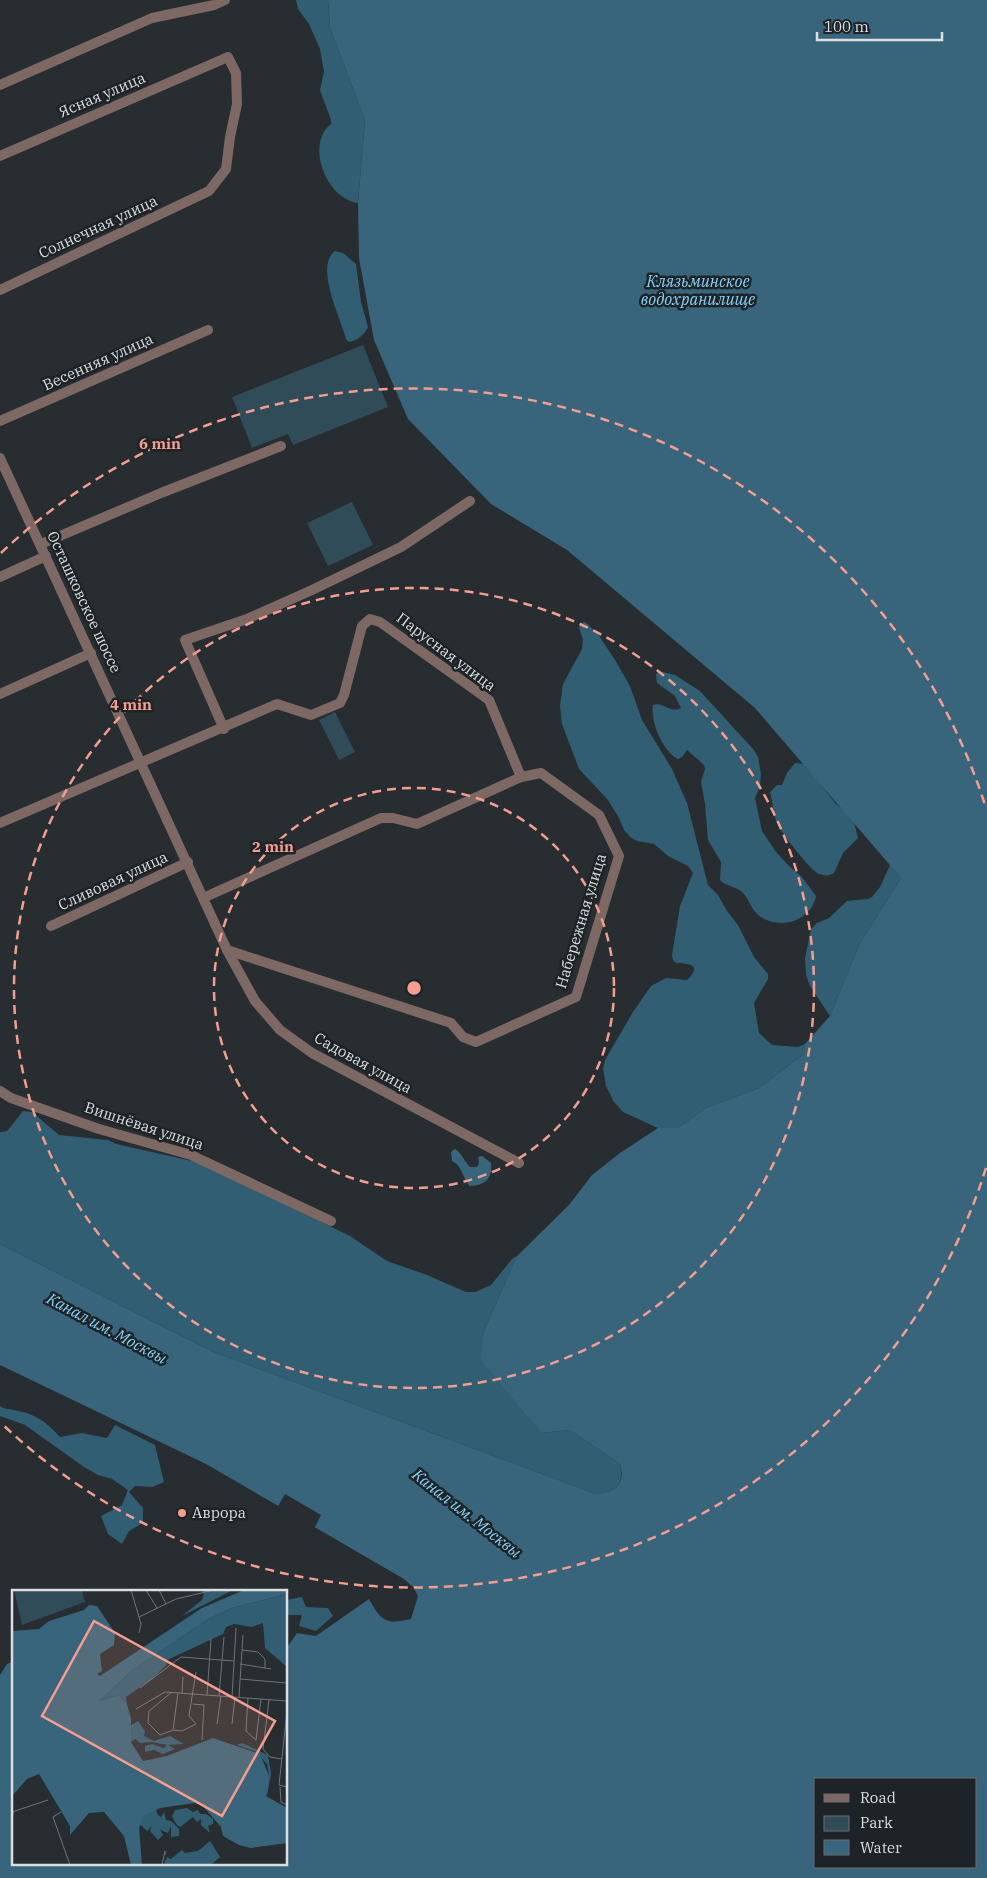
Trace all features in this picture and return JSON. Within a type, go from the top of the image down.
[{"type":"street","points":[[0,85],[152,18],[214,5],[225,0]]},
{"type":"street","name":"Ясная улица","points":[[0,156],[228,57],[236,73],[238,104],[230,137],[226,169],[209,191]]},
{"type":"street","name":"Солнечная улица","points":[[0,290],[209,191]]},
{"type":"street","name":"Весенняя улица","points":[[0,421],[208,330]]},
{"type":"street","points":[[41,544],[161,493],[281,446]]},
{"type":"street","name":"Осташковское шоссе","points":[[0,458],[228,950]]},
{"type":"street","points":[[224,729],[184,640],[247,618],[321,586],[401,547],[470,501]]},
{"type":"street","points":[[0,577],[46,556]]},
{"type":"street","name":"Парусная улица","points":[[0,823],[224,729],[278,704],[311,715],[340,702],[344,696],[362,626],[370,618],[380,622],[489,700],[521,777]]},
{"type":"street","points":[[0,694],[91,653]]},
{"type":"street","name":"Набережная улица","points":[[228,950],[451,1023],[463,1037],[476,1042],[576,997],[619,856],[598,816],[541,773],[521,777]]},
{"type":"street","points":[[203,898],[381,818],[393,818],[417,824],[521,777]]},
{"type":"street","name":"Сливовая улица","points":[[51,926],[188,862]]},
{"type":"street","name":"Садовая улица","points":[[228,950],[255,1000],[280,1030],[312,1053],[519,1163]]},
{"type":"street","name":"Вишнёвая улица","points":[[0,1091],[11,1098],[99,1129],[191,1155],[331,1221]]},
{"type":"green space","points":[[363,345],[388,407],[293,445],[288,434],[252,448],[232,397]]},
{"type":"green space","points":[[352,502],[373,545],[328,566],[307,523]]},
{"type":"green space","points":[[335,712],[355,752],[339,760],[319,720]]},
{"type":"shaded area","points":[[296,0],[328,0],[330,28],[365,120],[358,203],[347,199],[337,192],[323,170],[320,144],[323,133],[331,124],[320,90],[324,72],[320,49],[309,24],[298,9]]},
{"type":"shaded area","points":[[335,251],[343,253],[356,264],[361,302],[368,327],[360,337],[349,342],[346,339],[328,280],[327,268],[329,258]]},
{"type":"shaded area","points":[[585,622],[598,634],[615,660],[630,686],[642,720],[672,769],[687,803],[708,885],[718,895],[738,925],[754,957],[768,974],[768,979],[754,1003],[759,1033],[772,1045],[798,1047],[805,1044],[804,1054],[759,1088],[706,1108],[678,1128],[658,1128],[623,1112],[614,1102],[606,1086],[603,1069],[605,1060],[633,1012],[651,986],[666,978],[687,980],[694,971],[693,966],[676,963],[672,955],[680,906],[693,873],[688,866],[668,856],[654,844],[637,841],[630,837],[624,830],[608,800],[579,769],[562,724],[560,706],[563,684],[582,649],[583,640],[579,627],[580,623]]},
{"type":"shaded area","points":[[659,671],[675,675],[700,691],[754,750],[758,757],[761,774],[760,786],[755,798],[762,831],[776,852],[801,876],[816,896],[813,905],[801,918],[784,923],[766,920],[756,913],[741,891],[720,880],[721,862],[708,840],[701,782],[705,769],[704,765],[687,750],[678,759],[672,755],[663,743],[656,727],[653,705],[657,704],[673,710],[681,708],[675,696],[657,683],[656,674]]},
{"type":"shaded area","points":[[795,763],[804,764],[810,770],[836,804],[850,815],[855,826],[858,838],[843,853],[834,873],[830,875],[819,874],[809,866],[784,835],[776,819],[770,792],[777,785],[782,785],[787,773]]},
{"type":"shaded area","points":[[890,865],[901,878],[859,945],[830,1016],[810,986],[806,975],[805,958],[811,929],[817,923],[829,918],[847,901],[872,897],[880,887]]},
{"type":"shaded area","points":[[23,1111],[32,1112],[59,1135],[108,1140],[116,1144],[201,1163],[350,1236],[387,1261],[427,1275],[466,1292],[475,1292],[491,1285],[513,1258],[517,1256],[484,1331],[481,1359],[541,1433],[570,1430],[620,1464],[620,1482],[613,1489],[596,1494],[211,1351],[0,1244],[0,1132],[7,1131]]},
{"type":"shaded area","points":[[0,1406],[41,1419],[60,1437],[82,1433],[107,1438],[115,1425],[155,1445],[164,1482],[152,1487],[135,1486],[129,1492],[143,1508],[143,1523],[129,1531],[122,1544],[108,1534],[101,1516],[122,1505],[128,1490],[112,1479],[98,1475],[84,1467],[25,1425],[0,1416]]},
{"type":"shaded area","points":[[302,1597],[306,1607],[328,1608],[333,1616],[316,1631],[299,1626],[302,1615],[288,1615],[288,1600]]},
{"type":"water","name":"Клязьминское водохранилище","points":[[328,0],[987,0],[987,1878],[0,1878],[0,1675],[7,1664],[12,1662],[12,1866],[288,1866],[288,1646],[297,1633],[316,1636],[369,1599],[377,1612],[385,1620],[396,1622],[411,1619],[418,1596],[413,1587],[404,1579],[206,1464],[0,1365],[0,1244],[211,1351],[596,1494],[614,1489],[620,1482],[620,1464],[570,1430],[541,1433],[480,1359],[484,1331],[517,1256],[569,1205],[592,1175],[620,1153],[658,1128],[678,1128],[706,1108],[759,1088],[804,1054],[805,1044],[830,1016],[859,945],[901,878],[755,708],[567,550],[491,504],[408,419],[374,340],[359,258],[358,203],[365,120],[330,28]]},
{"type":"water","points":[[455,1149],[470,1167],[477,1167],[479,1163],[478,1157],[482,1156],[491,1163],[491,1173],[484,1183],[470,1186],[456,1163],[452,1161],[451,1152]]},
{"type":"pier","points":[[285,1494],[321,1515],[314,1529],[277,1508]]},
{"type":"place","name":"Аврора","points":[[182,1513]]},
{"type":"water label","name":"Канал им. Москвы","points":[[107,1328]]},
{"type":"water label","name":"Канал им. Москвы","points":[[467,1513]]}]
